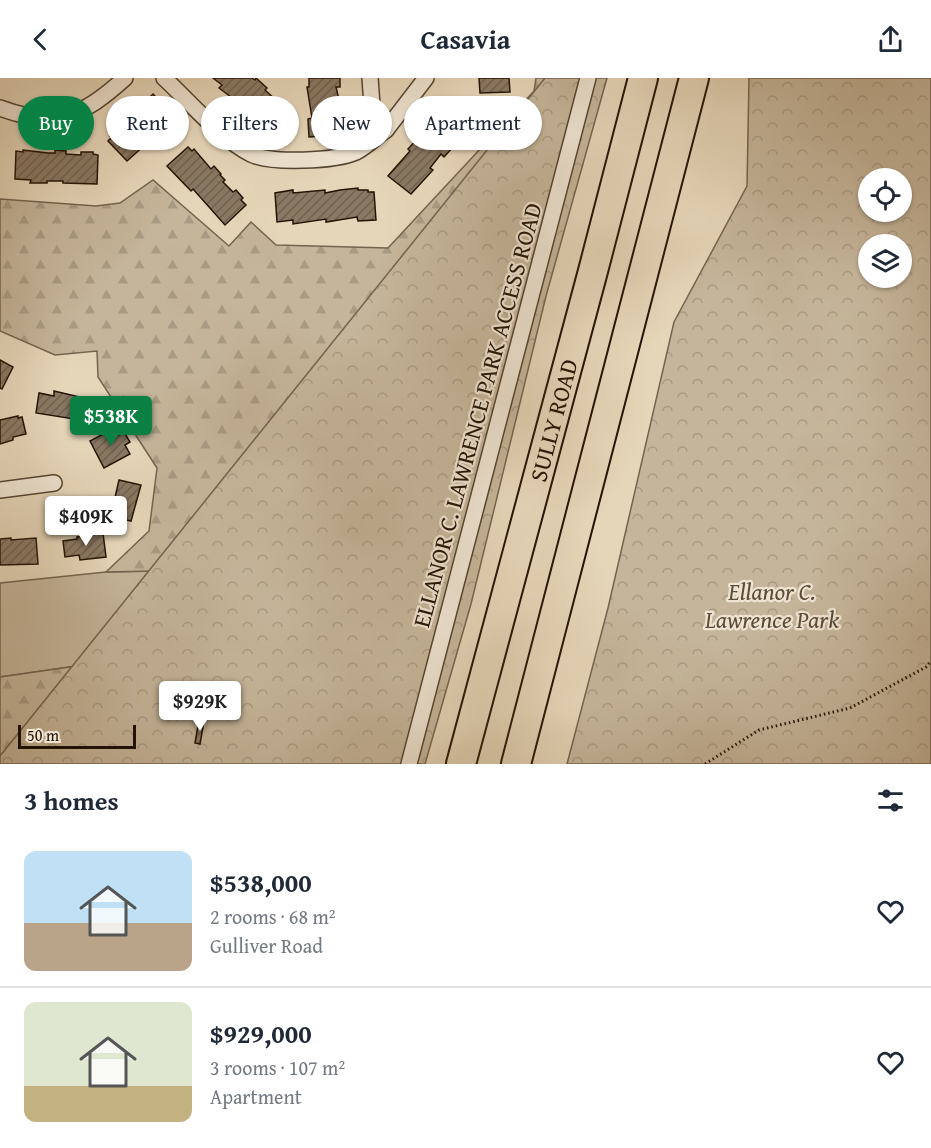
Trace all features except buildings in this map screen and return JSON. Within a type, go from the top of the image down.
[{"type":"highway","name":"SULLY ROAD","points":[[461,764],[643,78]]},
{"type":"highway","points":[[516,764],[694,78]]},
{"type":"street","points":[[0,108],[21,116],[41,119],[82,111],[106,95],[125,78]]},
{"type":"street","points":[[164,78],[230,140],[253,155],[277,160],[313,160],[359,150]]},
{"type":"street","points":[[370,78],[371,96]]},
{"type":"street","points":[[392,122],[426,78]]},
{"type":"street","name":"ELLANOR C. LAWRENCE PARK ACCESS ROAD","points":[[409,764],[588,78]]},
{"type":"street","points":[[0,490],[54,483]]},
{"type":"path","points":[[705,764],[759,729],[850,708],[926,667],[931,661]]},
{"type":"green space","points":[[536,78],[566,78],[542,111],[542,96],[529,96],[534,91]]},
{"type":"green space","points":[[545,78],[607,78],[546,296],[471,604],[425,764],[0,764],[0,756],[487,150],[542,150],[542,96],[531,96]]},
{"type":"green space","name":"Ellanor C. Lawrence Park","points":[[749,78],[931,78],[931,764],[567,764],[608,608],[674,322],[747,186]]},
{"type":"green space","points":[[479,150],[513,150],[203,570],[106,572],[149,531],[157,468],[98,377],[97,351],[55,355],[0,331],[0,199],[96,206],[120,203],[153,180],[229,246],[251,222],[276,245],[388,248]]},
{"type":"green space","points":[[203,570],[167,653],[0,677],[0,583],[106,572]]},
{"type":"green space","points":[[167,653],[0,764],[0,677]]}]
